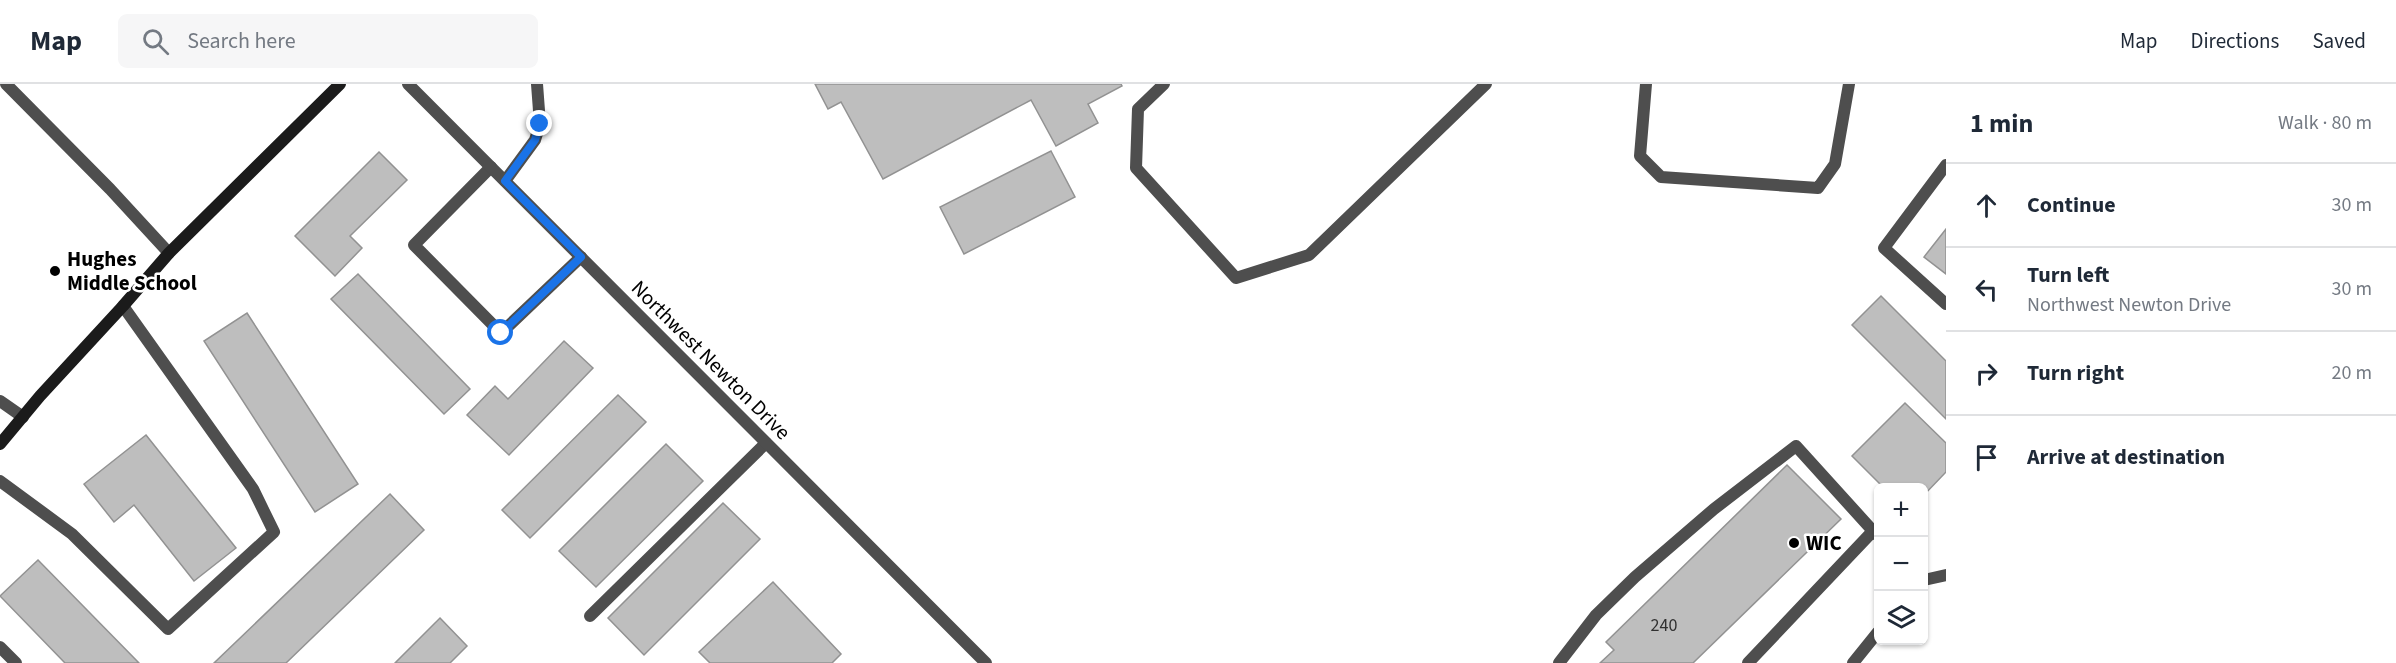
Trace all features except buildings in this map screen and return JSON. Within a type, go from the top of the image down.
[{"type":"street","points":[[6,84],[117,195],[169,253]]},
{"type":"street","points":[[0,444],[169,253],[340,84]]},
{"type":"street","name":"Northwest Newton Drive","points":[[408,84],[986,663]]},
{"type":"street","points":[[505,181],[535,140],[540,124],[537,84]]},
{"type":"street","points":[[1164,84],[1138,109],[1136,168],[1236,278],[1309,255],[1486,84]]},
{"type":"street","points":[[1646,84],[1640,156],[1662,177],[1818,188],[1835,164],[1848,84]]},
{"type":"street","points":[[1946,165],[1884,248],[1946,304]]},
{"type":"street","points":[[491,167],[414,245],[501,333],[581,257]]},
{"type":"street","points":[[0,481],[72,534],[168,629],[274,532],[253,489],[123,306]]},
{"type":"street","points":[[0,401],[22,417]]},
{"type":"street","points":[[590,616],[766,443]]},
{"type":"street","points":[[1559,663],[1596,615],[1635,577],[1714,509],[1796,446],[1874,532]]},
{"type":"street","points":[[1748,663],[1874,536]]},
{"type":"street","points":[[1928,579],[1946,575]]},
{"type":"street","points":[[1853,663],[1874,637]]},
{"type":"street","points":[[0,647],[15,663]]},
{"type":"place","name":"Hughes Middle School","points":[[55,271]]},
{"type":"place","name":"WIC","points":[[1794,543]]},
{"type":"route","points":[[501,333],[581,257],[505,181],[535,140],[540,124]]}]
